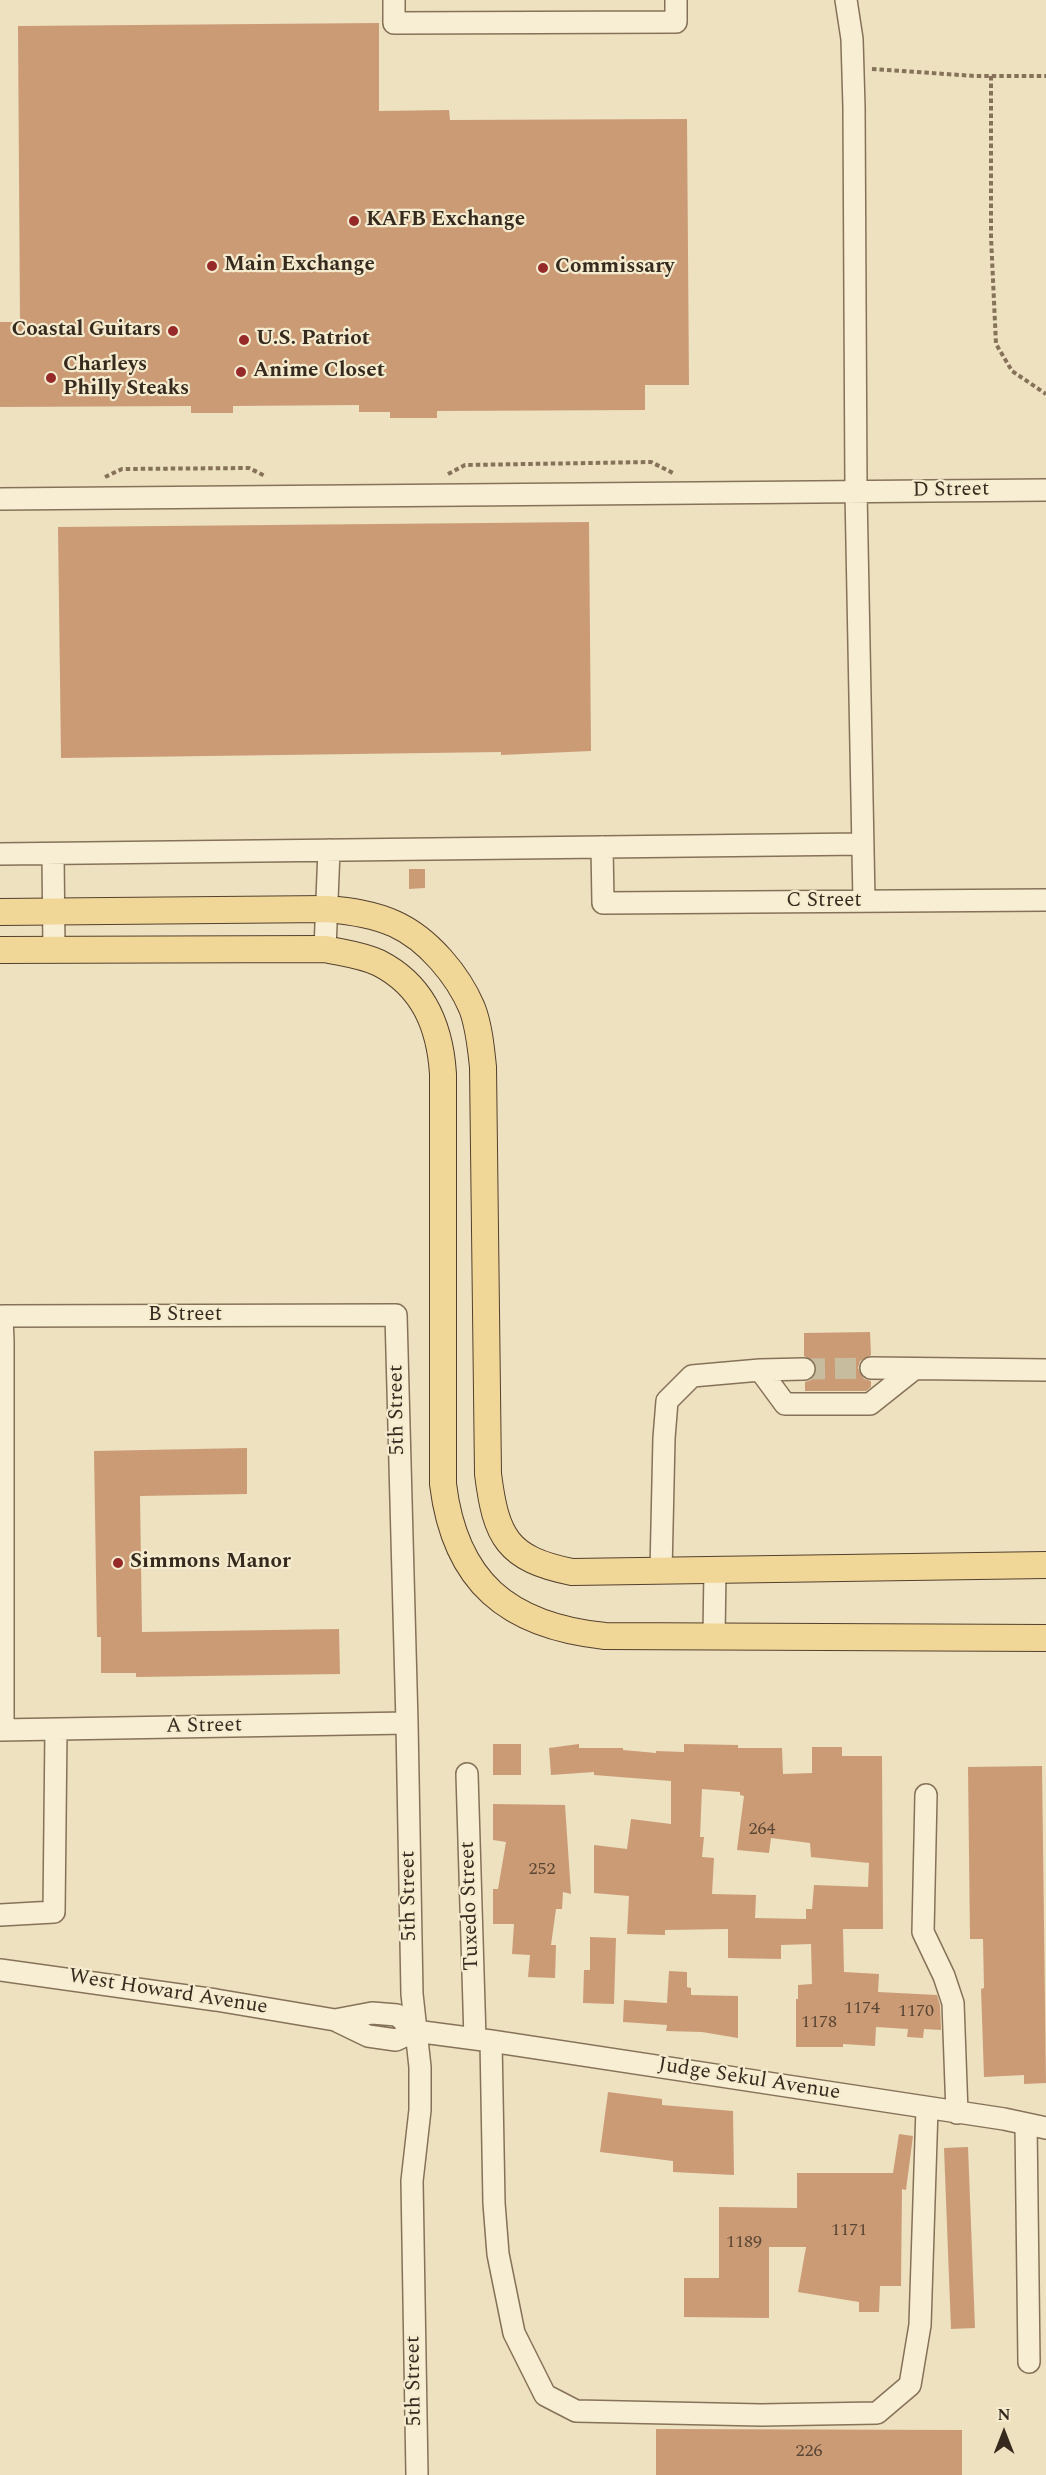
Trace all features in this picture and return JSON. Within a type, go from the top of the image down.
[{"type":"main road","points":[[0,912],[327,909],[357,912],[394,924],[420,940],[459,982],[472,1009],[480,1041],[483,1067],[488,1474],[491,1500],[506,1541],[521,1556],[546,1567],[572,1572],[1046,1565]]},
{"type":"main road","points":[[0,950],[325,949],[355,955],[378,963],[398,976],[412,989],[435,1024],[441,1050],[443,1484],[446,1510],[460,1551],[474,1575],[494,1595],[516,1611],[544,1625],[573,1633],[605,1636],[1046,1638]]},
{"type":"street","points":[[394,0],[394,23],[676,22],[676,0]]},
{"type":"street","points":[[846,0],[852,39],[853,68],[856,492],[864,901]]},
{"type":"street","name":"D Street","points":[[0,500],[1046,490]]},
{"type":"street","points":[[0,854],[862,844]]},
{"type":"street","name":"C Street","points":[[602,847],[603,903],[1046,900]]},
{"type":"street","points":[[325,949],[328,850]]},
{"type":"street","points":[[53,854],[54,950]]},
{"type":"street","name":"B Street","points":[[1,1341],[2,1316],[396,1315]]},
{"type":"street","name":"5th Street","points":[[396,1315],[412,1994],[420,2067],[420,2110],[412,2181],[417,2475]]},
{"type":"street","points":[[1,1341],[2,1730]]},
{"type":"street","points":[[871,1368],[1046,1370]]},
{"type":"street","points":[[661,1572],[667,1401],[692,1376],[804,1369]]},
{"type":"street","points":[[760,1370],[785,1404],[870,1404],[914,1369]]},
{"type":"street","points":[[714,1636],[715,1570]]},
{"type":"street","name":"A Street","points":[[2,1730],[407,1723]]},
{"type":"street","points":[[0,1915],[54,1912],[56,1730]]},
{"type":"street","name":"Tuxedo Street","points":[[467,1774],[498,2254],[514,2333],[545,2395],[576,2411],[761,2415],[877,2413],[910,2385],[920,2325],[927,2109]]},
{"type":"street","points":[[926,1795],[923,1932],[944,1976],[953,2003],[957,2113]]},
{"type":"street","name":"West Howard Avenue","points":[[0,1970],[216,2000],[335,2020],[368,2036],[396,2040],[415,2031],[451,2036]]},
{"type":"street","name":"Judge Sekul Avenue","points":[[451,2036],[1036,2126]]},
{"type":"street","points":[[1029,2362],[1036,2126]]},
{"type":"path","points":[[853,68],[991,76],[1046,76]]},
{"type":"path","points":[[991,76],[991,237],[996,344],[1012,371],[1046,394]]},
{"type":"path","points":[[443,477],[465,465],[651,462],[674,473]]},
{"type":"path","points":[[102,478],[122,469],[249,468],[272,479]]},
{"type":"building","name":"KAFB Exchange","points":[[379,23],[379,111],[449,110],[450,120],[687,119],[689,385],[645,385],[645,410],[437,411],[437,418],[390,418],[390,412],[359,412],[359,405],[233,406],[233,413],[191,413],[191,406],[0,407],[0,322],[20,322],[18,26]]},
{"type":"building","points":[[589,522],[591,751],[501,755],[501,752],[61,758],[58,527]]},
{"type":"building","points":[[409,869],[425,869],[425,888],[409,889]]},
{"type":"building","points":[[870,1332],[871,1355],[860,1361],[858,1368],[864,1379],[871,1381],[871,1387],[866,1391],[805,1391],[805,1382],[811,1380],[817,1369],[815,1362],[804,1356],[804,1333]]},
{"type":"building","name":"Simmons Manor","points":[[247,1448],[247,1494],[140,1496],[142,1632],[339,1629],[340,1674],[136,1677],[136,1673],[101,1673],[101,1637],[97,1637],[94,1451]]},
{"type":"building","points":[[493,1744],[521,1744],[521,1775],[493,1775]]},
{"type":"building","points":[[579,1744],[579,1748],[623,1748],[623,1750],[656,1753],[656,1751],[684,1752],[684,1744],[782,1748],[783,1774],[812,1773],[812,1747],[842,1747],[842,1756],[882,1756],[883,1929],[843,1929],[844,1972],[879,1974],[878,1992],[937,1995],[940,2005],[941,2030],[924,2029],[923,2038],[907,2037],[908,2029],[876,2027],[875,2046],[843,2044],[843,2047],[796,2047],[798,1985],[812,1984],[811,1944],[781,1945],[781,1959],[728,1958],[728,1929],[665,1930],[665,1935],[627,1934],[629,1896],[594,1893],[594,1845],[627,1849],[631,1819],[671,1824],[671,1781],[594,1775],[594,1772],[551,1775],[549,1748]],"holes":[[[702,1789],[740,1792],[740,1795],[744,1796],[737,1850],[769,1853],[771,1838],[810,1843],[811,1857],[869,1863],[868,1887],[814,1885],[812,1909],[806,1909],[806,1919],[755,1918],[756,1895],[712,1894],[714,1858],[702,1857],[704,1837],[700,1837]]]},
{"type":"building","points":[[1042,1766],[1046,2083],[1024,2084],[1024,2075],[984,2077],[981,1989],[984,1988],[983,1939],[970,1939],[968,1767]]},
{"type":"building","points":[[493,1804],[565,1805],[571,1894],[563,1892],[562,1909],[556,1909],[551,1945],[556,1945],[555,1978],[528,1977],[530,1955],[512,1954],[514,1924],[493,1924],[493,1889],[498,1889],[506,1842],[493,1840]]},
{"type":"building","points":[[590,1937],[616,1938],[614,2004],[583,2003],[584,1970],[590,1970]]},
{"type":"building","points":[[669,1971],[687,1972],[687,1987],[691,1988],[691,1995],[738,1996],[738,2038],[702,2032],[666,2031],[667,2025],[623,2022],[624,2000],[667,2003]]},
{"type":"building","points":[[608,2092],[662,2099],[662,2105],[733,2111],[734,2175],[673,2172],[673,2161],[600,2152]]},
{"type":"building","points":[[899,2134],[913,2136],[906,2190],[902,2189],[901,2286],[880,2286],[879,2312],[859,2312],[859,2302],[798,2292],[806,2247],[769,2247],[769,2318],[684,2317],[684,2278],[719,2278],[719,2207],[797,2208],[797,2173],[893,2173]]},
{"type":"building","points":[[968,2147],[975,2328],[951,2329],[944,2148]]},
{"type":"building","points":[[656,2429],[962,2430],[962,2475],[656,2475]]},
{"type":"tunnel","points":[[804,1369],[871,1368]]},
{"type":"place","name":"KAFB Exchange","points":[[354,221]]},
{"type":"place","name":"Main Exchange","points":[[212,266]]},
{"type":"place","name":"Commissary","points":[[543,268]]},
{"type":"place","name":"Coastal Guitars","points":[[173,331]]},
{"type":"place","name":"U.S. Patriot","points":[[244,340]]},
{"type":"place","name":"Anime Closet","points":[[241,372]]},
{"type":"place","name":"Charleys Philly Steaks","points":[[51,378]]},
{"type":"place","name":"Simmons Manor","points":[[118,1563]]}]
